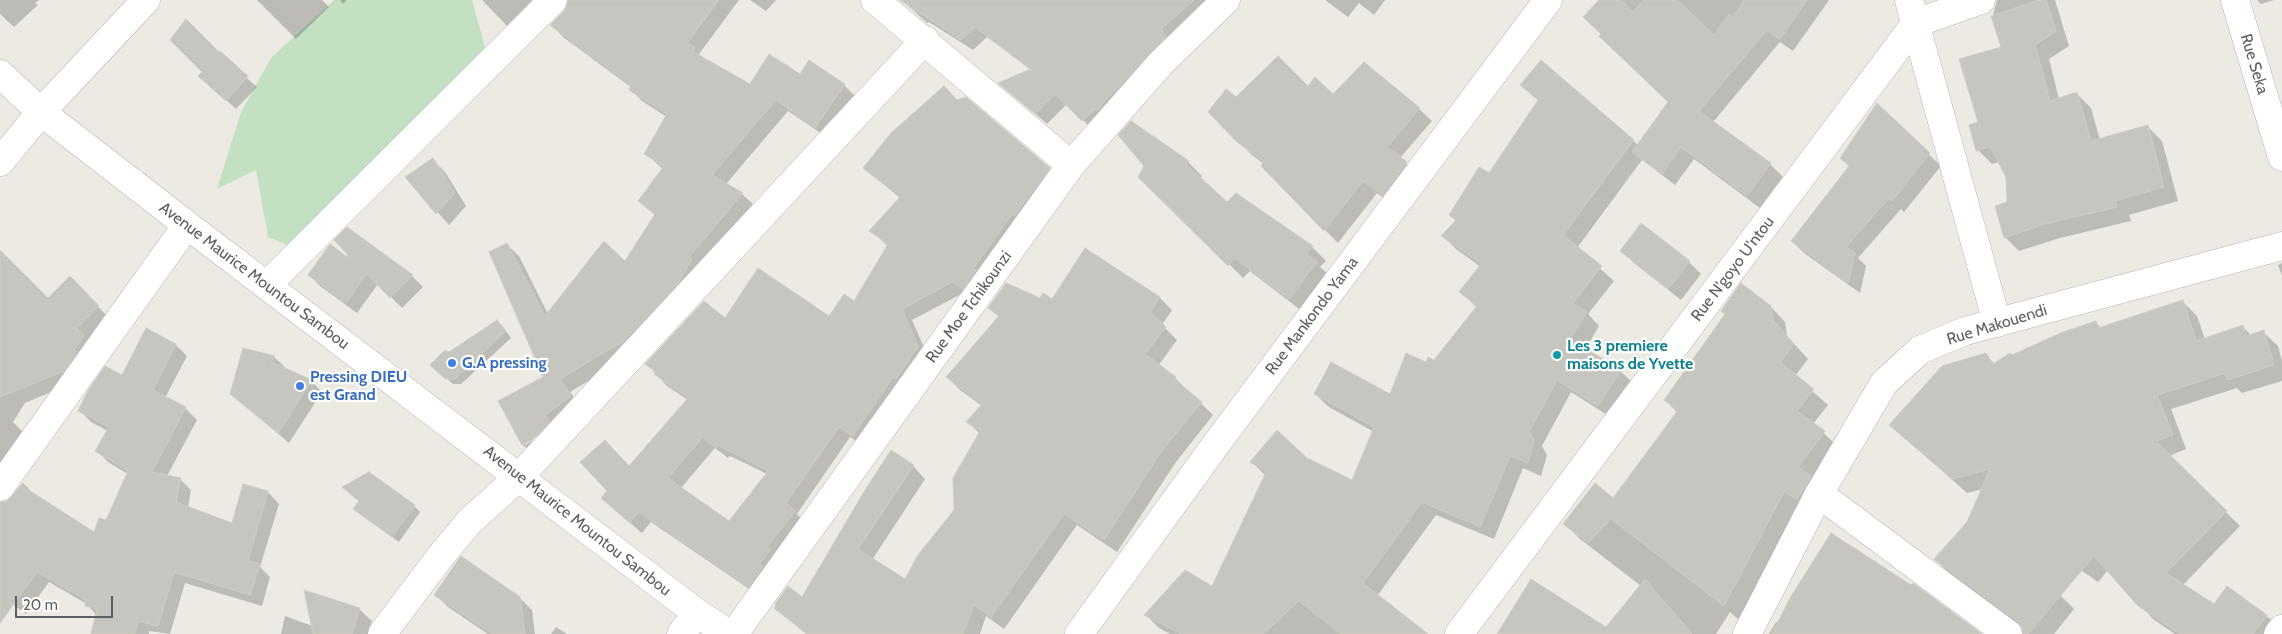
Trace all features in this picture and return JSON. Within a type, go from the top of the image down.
[{"type":"street","points":[[0,162],[41,112],[146,0]]},
{"type":"street","points":[[267,285],[553,0]]},
{"type":"street","points":[[875,0],[1071,164]]},
{"type":"street","name":"Rue Moe Tchikounzi","points":[[734,634],[1071,164],[1161,62],[1226,0]]},
{"type":"street","name":"Rue Mankondo Yama","points":[[1080,634],[1214,447],[1548,0]]},
{"type":"street","points":[[1981,0],[1913,12],[1997,323]]},
{"type":"street","name":"Rue Seka","points":[[2235,0],[2282,157]]},
{"type":"street","name":"Rue N'goyo U'ntou","points":[[1459,634],[1913,12]]},
{"type":"street","points":[[382,634],[464,528],[519,477],[925,40]]},
{"type":"street","name":"Avenue Maurice Mountou Sambou","points":[[0,74],[41,112],[519,477],[688,624],[729,634]]},
{"type":"street","points":[[0,487],[187,225]]},
{"type":"street","name":"Rue Makouendi","points":[[1747,634],[1818,494],[1884,383],[1920,350],[1965,332],[2282,246]]},
{"type":"street","points":[[1818,494],[2008,634]]},
{"type":"street","points":[[2278,634],[2282,628]]},
{"type":"green space","points":[[334,0],[472,0],[489,62],[304,252],[268,237],[256,170],[217,189],[241,112],[271,58]]},
{"type":"building","points":[[568,0],[719,0],[687,43],[695,48],[692,51],[750,84],[769,54],[800,74],[809,60],[845,84],[815,128],[776,100],[712,175],[743,193],[689,257],[692,259],[679,282],[620,345],[618,344],[560,379],[571,396],[545,415],[549,422],[532,440],[522,445],[498,401],[543,377],[489,252],[507,243],[545,316],[604,241],[625,261],[655,214],[638,201],[664,166],[644,154],[667,114],[629,90],[631,86],[550,25],[564,11]]},
{"type":"building","points":[[900,0],[1194,0],[1161,29],[1166,37],[1097,111],[1096,109],[1082,121],[1055,94],[1035,114],[998,83],[1031,69],[975,27],[961,40]]},
{"type":"building","points":[[1599,0],[1621,0],[1633,12],[1644,0],[1677,0],[1714,35],[1729,14],[1733,17],[1744,0],[1807,0],[1780,39],[1767,30],[1699,111],[1771,163],[1747,196],[1681,147],[1662,174],[1632,152],[1668,102],[1599,36],[1601,34],[1583,17]]},
{"type":"building","points":[[2039,0],[2046,0],[2056,31],[2035,45],[2050,101],[2077,92],[2091,141],[2148,125],[2164,187],[2115,201],[2117,207],[2045,224],[2004,238],[1995,206],[2007,202],[2006,177],[1990,147],[1976,151],[1969,125],[1978,122],[1959,59],[2001,47],[1991,16]]},
{"type":"building","points":[[186,19],[219,52],[248,76],[226,101],[198,76],[202,72],[170,40]]},
{"type":"building","points":[[1278,56],[1308,86],[1315,77],[1333,94],[1364,62],[1420,108],[1387,147],[1407,162],[1383,195],[1363,181],[1324,231],[1261,166],[1264,162],[1237,142],[1208,112],[1226,89],[1236,97]]},
{"type":"building","points":[[1541,60],[1634,140],[1563,235],[1602,266],[1573,303],[1587,312],[1570,339],[1621,370],[1598,406],[1557,380],[1529,432],[1534,440],[1528,463],[1510,456],[1480,527],[1422,502],[1363,583],[1428,634],[1341,634],[1299,601],[1263,634],[1181,634],[1144,615],[1185,570],[1212,586],[1266,472],[1250,462],[1277,430],[1307,458],[1352,480],[1374,427],[1314,394],[1331,362],[1390,394],[1406,353],[1426,362],[1428,357],[1434,360],[1477,306],[1459,292],[1481,264],[1441,236],[1456,220],[1449,215],[1479,167],[1489,173],[1538,100],[1520,85]]},
{"type":"building","points":[[944,86],[957,100],[966,97],[1050,168],[1014,216],[1012,214],[973,269],[976,270],[963,289],[952,282],[902,309],[918,347],[896,379],[893,377],[853,436],[839,427],[786,503],[795,511],[767,547],[771,549],[760,563],[763,566],[749,587],[639,512],[630,523],[601,498],[607,491],[580,462],[605,440],[629,466],[688,398],[654,374],[656,372],[645,364],[704,301],[725,318],[758,268],[829,316],[844,294],[854,301],[888,244],[869,231],[900,197],[863,168],[891,133]],"holes":[[[703,437],[716,448],[718,445],[768,471],[729,521],[668,478]]]},
{"type":"building","points":[[1877,103],[1930,153],[1892,201],[1889,198],[1846,247],[1855,253],[1848,283],[1791,241],[1849,166],[1840,158]]},
{"type":"building","points":[[1131,121],[1189,161],[1186,164],[1227,202],[1236,193],[1313,246],[1306,254],[1317,262],[1289,299],[1235,258],[1228,266],[1138,177],[1144,166],[1118,135]]},
{"type":"building","points":[[433,158],[455,193],[436,214],[405,177]]},
{"type":"building","points":[[1641,223],[1690,261],[1668,289],[1620,251]]},
{"type":"building","points":[[347,227],[413,275],[390,298],[367,274],[346,303],[308,275],[330,244],[347,257],[348,255],[334,240]]},
{"type":"building","points":[[1085,248],[1160,297],[1150,312],[1166,327],[1145,354],[1176,377],[1174,379],[1202,402],[1163,449],[1104,540],[1064,514],[991,617],[974,605],[963,634],[807,634],[774,608],[788,586],[802,597],[862,495],[891,450],[914,465],[858,549],[905,579],[918,555],[954,510],[953,478],[980,431],[966,422],[982,404],[946,377],[999,316],[988,308],[1006,283],[1040,298],[1043,293],[1052,299]]},
{"type":"building","points":[[0,250],[48,298],[70,276],[99,306],[77,328],[84,336],[74,350],[77,352],[64,371],[0,397]]},
{"type":"building","points":[[1741,283],[1771,306],[1773,320],[1794,344],[1780,362],[1814,389],[1797,411],[1825,431],[1798,467],[1811,476],[1803,491],[1797,499],[1784,492],[1724,606],[1611,519],[1588,543],[1563,524],[1595,483],[1613,498],[1678,410],[1664,400],[1725,314],[1721,311]]},
{"type":"building","points":[[2183,300],[2196,341],[2243,325],[2246,336],[2264,330],[2274,365],[2227,380],[2225,373],[2157,395],[2173,435],[2156,441],[2227,511],[2166,573],[2214,604],[2227,586],[2267,615],[2253,634],[2180,634],[2138,606],[2094,556],[2028,634],[2023,634],[2022,627],[2017,621],[1934,559],[1967,522],[1990,469],[1952,479],[1889,425],[1942,366],[1986,353],[1993,364],[2010,353],[2012,355],[2063,332],[2096,321],[2098,328]]},
{"type":"building","points":[[497,320],[506,331],[455,379],[445,379],[430,365],[445,350],[449,352]]},
{"type":"building","points":[[146,328],[176,344],[153,390],[186,407],[152,472],[181,478],[176,502],[232,523],[243,484],[268,491],[248,561],[260,564],[250,595],[174,572],[158,626],[138,621],[135,634],[91,634],[97,609],[85,606],[86,600],[37,572],[0,623],[0,502],[7,501],[21,485],[94,532],[99,518],[106,520],[128,471],[95,451],[109,427],[78,411],[89,389],[105,366],[122,375]]},
{"type":"building","points":[[243,348],[275,356],[271,362],[312,380],[278,433],[230,394]]},
{"type":"building","points":[[369,472],[415,505],[392,537],[353,509],[359,501],[342,487]]},
{"type":"building","points":[[1831,533],[1911,585],[1913,583],[1982,634],[1772,634],[1790,598]]},
{"type":"building","points":[[461,556],[520,597],[525,634],[492,634],[434,595]]},
{"type":"building","points":[[1531,579],[1606,627],[1645,579],[1692,634],[1497,634]]},
{"type":"building","points":[[304,590],[360,608],[352,634],[313,634]]},
{"type":"place","name":"Les 3 premiere maisons de Yvette","points":[[1557,355]]},
{"type":"place","name":"G.A pressing","points":[[452,363]]},
{"type":"place","name":"Pressing DIEU est Grand","points":[[300,386]]}]
